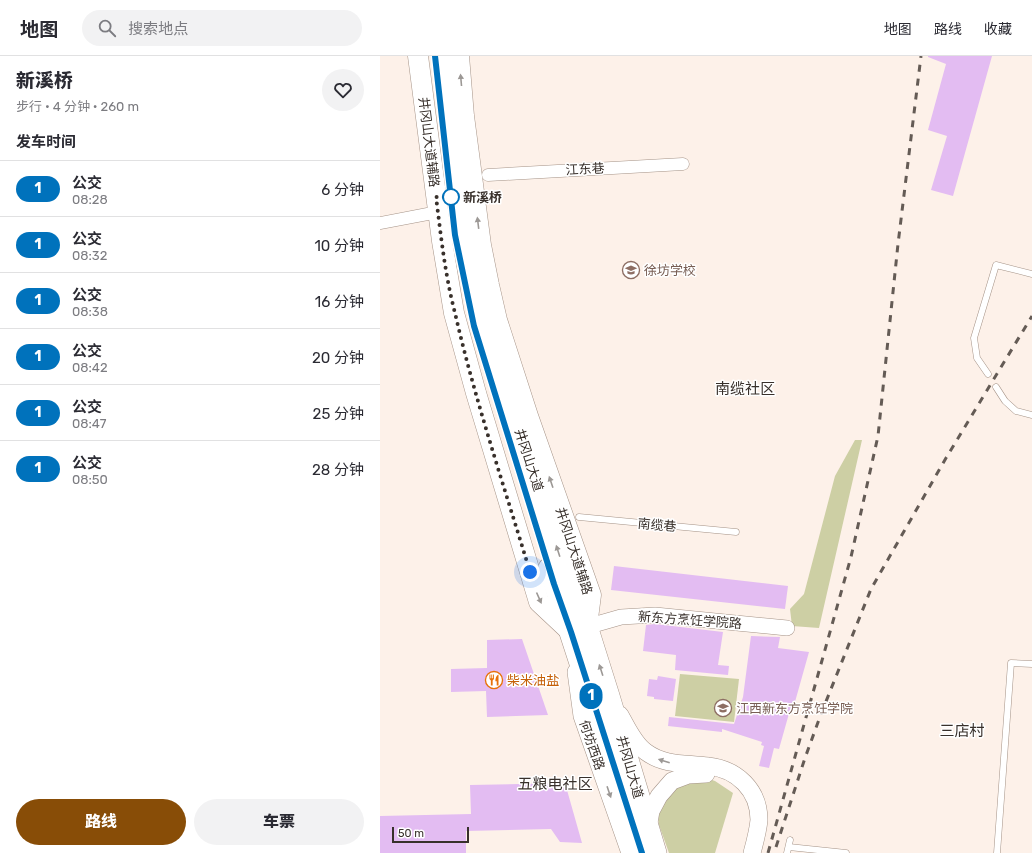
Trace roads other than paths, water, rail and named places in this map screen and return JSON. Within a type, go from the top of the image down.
[{"type":"highway","name":"井冈山大道","points":[[435,56],[455,235],[474,326],[554,584],[579,629],[609,696],[656,853]]},
{"type":"highway","name":"井冈山大道","points":[[444,56],[466,234],[487,329],[568,583],[579,629],[642,853]]},
{"type":"main road","name":"井冈山大道辅路","points":[[418,56],[438,212],[454,313],[476,393],[539,602],[579,629],[591,595],[528,416],[497,320],[481,245],[465,124],[459,56]]},
{"type":"main road","name":"何坊西路","points":[[579,629],[582,716],[630,853]]},
{"type":"main road","points":[[609,696],[635,741],[645,752],[664,762],[722,768],[739,783],[758,810],[759,820],[752,853]]},
{"type":"main road","points":[[648,828],[651,811],[659,796],[672,781],[688,775],[704,773],[721,776],[739,783]]},
{"type":"main road","points":[[743,853],[749,829],[752,803]]},
{"type":"street","name":"江东巷","points":[[488,175],[683,164]]},
{"type":"street","points":[[380,224],[438,212]]},
{"type":"street","name":"新东方烹饪学院路","points":[[579,629],[621,617],[655,615],[787,628]]},
{"type":"lane","points":[[988,374],[977,358],[974,338],[996,265],[1032,274]]},
{"type":"lane","points":[[996,387],[1005,401],[1016,411],[1032,415]]},
{"type":"lane","name":"南缆巷","points":[[579,517],[736,532]]},
{"type":"lane","points":[[997,853],[1011,663],[1032,664]]},
{"type":"lane","points":[[790,840],[788,850],[846,853]]},
{"type":"railway","points":[[768,853],[851,557],[878,436],[898,244],[921,56]]},
{"type":"railway","points":[[776,847],[821,714],[871,589],[946,458],[1032,316]]},
{"type":"place","name":"新溪桥","points":[[451,197]]},
{"type":"place","name":"徐坊学校","points":[[631,270]]},
{"type":"place","name":"柴米油盐","points":[[494,680]]},
{"type":"place","name":"江西新东方烹饪学院","points":[[723,708]]},
{"type":"district","name":"南缆社区","points":[[745,389]]},
{"type":"district","name":"三店村","points":[[962,731]]},
{"type":"district","name":"五粮电社区","points":[[555,784]]}]
